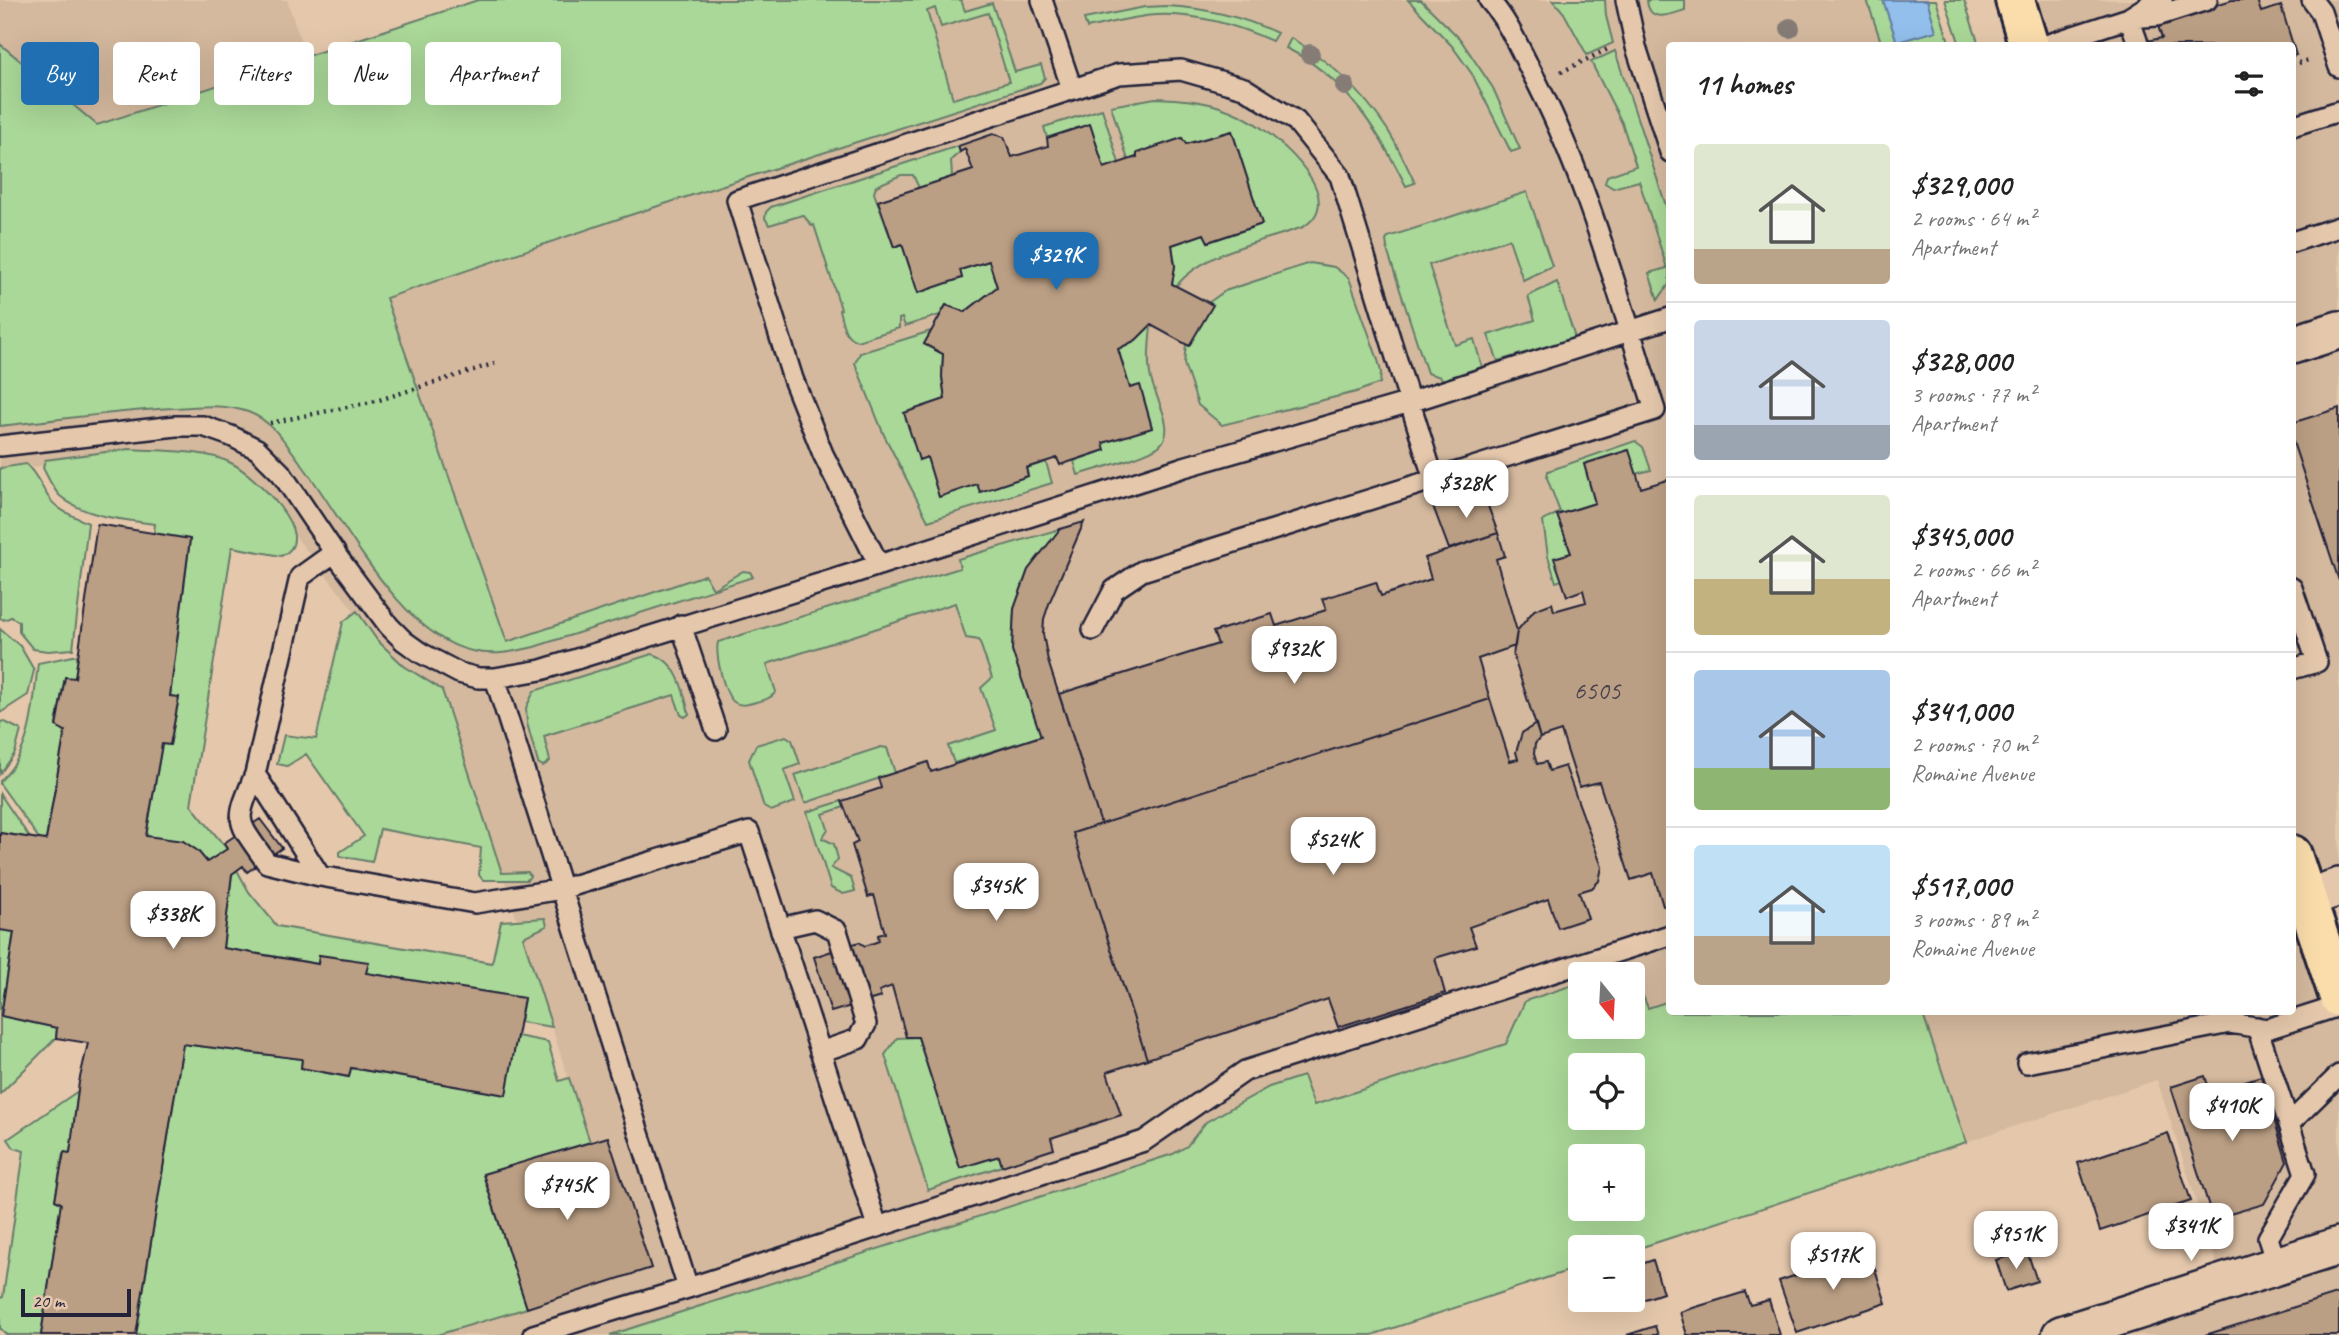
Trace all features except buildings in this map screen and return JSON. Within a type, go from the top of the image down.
[{"type":"main road","points":[[2015,0],[2028,42]]},
{"type":"main road","points":[[2296,860],[2323,892],[2339,997]]},
{"type":"street","points":[[2296,344],[2339,330]]},
{"type":"street","points":[[2082,1332],[2339,1246]]},
{"type":"lane","points":[[1042,0],[1072,89]]},
{"type":"lane","points":[[1093,630],[1114,590],[1142,571],[1655,410],[1573,161],[1542,90],[1501,13],[1489,0]]},
{"type":"lane","points":[[1626,0],[1636,47],[1666,140]]},
{"type":"lane","points":[[2129,18],[2152,3],[2162,0]]},
{"type":"lane","points":[[2055,42],[2129,18],[2157,16],[2207,0]]},
{"type":"lane","points":[[2312,0],[2321,12],[2339,67]]},
{"type":"lane","points":[[2129,18],[2138,42]]},
{"type":"lane","points":[[879,565],[823,454],[793,379],[737,200],[1119,74],[1181,69],[1244,88],[1296,121],[1340,176],[1434,480]]},
{"type":"lane","points":[[2296,125],[2339,111]]},
{"type":"lane","points":[[2296,241],[2339,227]]},
{"type":"lane","points":[[0,446],[176,426],[203,426],[244,442],[257,449],[281,473],[389,626],[404,640],[459,673],[478,678],[495,678],[541,670],[1184,467],[1410,402],[1666,319]]},
{"type":"lane","points":[[335,552],[300,577],[255,774],[240,813],[241,825],[267,863],[282,869],[475,903],[562,889],[749,832],[877,1226]]},
{"type":"lane","points":[[2296,600],[2317,662],[2296,668]]},
{"type":"lane","points":[[681,625],[716,730]]},
{"type":"lane","points":[[495,678],[688,1288]]},
{"type":"lane","points":[[255,774],[320,876]]},
{"type":"lane","points":[[780,928],[815,920],[837,931],[866,1024],[858,1039],[820,1052]]},
{"type":"lane","points":[[533,1335],[688,1288],[1144,1141],[1245,1071],[1666,936]]},
{"type":"lane","points":[[2027,1063],[2230,1023],[2267,1028],[2339,1006]]},
{"type":"lane","points":[[2257,1027],[2305,1174],[2268,1238],[2277,1266]]},
{"type":"lane","points":[[2290,1124],[2339,1075]]},
{"type":"path","points":[[1562,72],[1614,47]]},
{"type":"path","points":[[2296,64],[2311,59]]},
{"type":"path","points":[[244,442],[269,424],[376,401],[496,363]]},
{"type":"shaded area","points":[[0,0],[287,0],[301,42],[214,42],[214,105],[314,105],[314,81],[386,298],[621,218],[823,0],[1936,0],[1949,42],[1666,42],[1666,1002],[1645,1009],[1645,962],[1568,962],[1568,1031],[636,1335],[437,1335],[527,1307],[483,1174],[589,1142],[502,874],[425,679],[404,666],[377,640],[267,500],[130,453],[0,472]]},
{"type":"shaded area","points":[[2015,0],[2339,0],[2339,887],[2307,897],[2339,997],[2339,1335],[2061,1335],[2223,1283],[2157,1080],[1966,1142],[1923,1015],[2296,1015],[2296,42],[2028,42]]},
{"type":"green space","points":[[478,0],[961,0],[965,11],[992,3],[1015,72],[1041,65],[1045,78],[1040,83],[621,218],[386,298],[507,642],[705,575],[713,589],[743,571],[750,572],[753,577],[534,647],[496,653],[472,651],[445,641],[420,623],[375,572],[283,440],[271,426],[248,412],[230,407],[202,406],[130,411],[0,426],[0,44],[21,62],[21,105],[73,105],[97,125],[158,105],[200,105],[200,91],[214,87],[214,105],[314,105],[314,54],[328,49],[328,105],[411,105],[411,42],[350,42]],"holes":[[[935,8],[941,27],[988,13],[1009,82],[953,99],[927,11]]]},
{"type":"green space","points":[[1408,0],[1421,0],[1460,39],[1493,88],[1520,149],[1511,152],[1472,74],[1452,46]]},
{"type":"green space","points":[[1553,0],[1605,0],[1613,43],[1587,55],[1564,13]]},
{"type":"green space","points":[[1647,0],[1685,0],[1685,10],[1656,15],[1649,8]]},
{"type":"green space","points":[[1867,0],[1883,0],[1897,42],[1881,42]]},
{"type":"green space","points":[[1927,0],[1936,0],[1949,42],[1897,42],[1936,31]]},
{"type":"green space","points":[[1945,0],[1964,0],[1978,42],[1959,42]]},
{"type":"green space","points":[[1166,6],[1223,14],[1277,33],[1272,41],[1216,21],[1187,16],[1140,17],[1087,28],[1084,19],[1145,7]]},
{"type":"green space","points":[[1291,38],[1332,67],[1367,102],[1391,135],[1415,183],[1406,186],[1371,125],[1342,89],[1307,60],[1286,48]]},
{"type":"green space","points":[[1615,51],[1666,206],[1666,265],[1639,181],[1613,188],[1605,183],[1607,176],[1636,166],[1622,123],[1591,62]]},
{"type":"green space","points":[[1155,98],[1188,100],[1226,109],[1263,129],[1298,161],[1309,175],[1319,203],[1315,216],[1303,227],[1218,256],[1188,274],[1176,286],[1172,284],[1175,266],[1172,245],[1204,234],[1209,242],[1262,224],[1232,131],[1186,144],[1182,139],[1128,160],[1111,106]]},
{"type":"green space","points":[[1102,109],[1119,163],[1104,168],[1090,124],[1047,138],[1044,127]]},
{"type":"green space","points":[[958,146],[960,152],[951,160],[952,177],[919,188],[913,175],[901,175],[876,186],[874,193],[894,247],[902,244],[918,292],[962,278],[960,270],[989,261],[997,287],[965,312],[946,305],[940,315],[905,326],[902,318],[899,319],[899,328],[857,341],[852,339],[843,324],[839,310],[841,309],[814,225],[803,215],[769,225],[765,218],[766,212],[771,207]]},
{"type":"green space","points":[[1527,192],[1552,266],[1523,280],[1509,239],[1429,265],[1455,345],[1474,339],[1482,367],[1442,380],[1441,377],[1427,373],[1388,253],[1388,237]]},
{"type":"green space","points":[[1310,263],[1334,267],[1349,278],[1378,360],[1380,383],[1356,392],[1222,425],[1198,405],[1184,364],[1186,344],[1212,305],[1208,303],[1225,291]]},
{"type":"green space","points":[[1666,268],[1666,288],[1658,300],[1649,273]]},
{"type":"green space","points":[[1557,282],[1575,338],[1498,361],[1488,335],[1535,320],[1528,296]]},
{"type":"green space","points":[[1151,325],[1149,368],[1165,420],[1165,438],[1160,445],[1145,453],[1078,475],[1074,461],[1105,450],[1103,443],[1152,427],[1140,386],[1130,388],[1118,349],[1136,340]]},
{"type":"green space","points":[[931,331],[924,344],[943,354],[945,399],[919,460],[927,457],[939,496],[977,484],[1028,476],[1026,468],[1046,462],[1052,483],[928,521],[884,435],[855,363],[860,353]]},
{"type":"green space","points":[[1635,441],[1643,447],[1651,470],[1635,474],[1628,450],[1584,464],[1595,503],[1557,515],[1571,553],[1562,580],[1556,582],[1548,556],[1543,521],[1560,512],[1547,478],[1548,471]]},
{"type":"green space","points":[[129,449],[195,453],[231,463],[254,479],[280,506],[294,535],[292,547],[281,556],[232,547],[191,805],[227,849],[207,862],[188,846],[173,840],[146,836],[162,744],[170,745],[179,698],[170,696],[190,539],[154,533],[155,524],[81,509],[60,496],[43,468],[45,460]]},
{"type":"green space","points":[[26,464],[53,503],[88,523],[73,649],[33,649],[19,632],[19,622],[11,617],[4,620],[0,618],[0,468]]},
{"type":"green space","points":[[1060,529],[1028,570],[1014,609],[1012,650],[1041,736],[954,763],[948,746],[996,730],[981,688],[992,678],[979,640],[966,638],[955,603],[767,664],[776,692],[767,699],[748,704],[739,704],[730,698],[719,664],[718,642],[960,568],[958,559]]},
{"type":"green space","points":[[357,611],[377,640],[404,666],[442,690],[502,873],[528,872],[530,876],[527,880],[483,880],[479,875],[481,848],[380,829],[372,862],[340,856],[340,852],[364,836],[306,754],[287,766],[277,764],[284,735],[316,739],[343,622]]},
{"type":"green space","points":[[0,629],[20,646],[34,670],[28,695],[0,713]]},
{"type":"green space","points":[[652,654],[668,663],[678,678],[689,714],[685,717],[681,715],[674,695],[544,736],[550,761],[543,766],[538,763],[527,723],[526,708],[534,691]]},
{"type":"green space","points":[[78,655],[75,678],[65,678],[56,725],[65,731],[46,840],[40,840],[0,781],[19,755],[30,726],[38,663]]},
{"type":"green space","points":[[3,721],[21,730],[15,753],[0,774],[0,723]]},
{"type":"green space","points":[[786,736],[792,740],[800,764],[784,770],[795,802],[771,811],[764,807],[749,760],[756,745]]},
{"type":"green space","points":[[881,747],[887,748],[895,773],[805,803],[795,775]]},
{"type":"green space","points":[[0,794],[30,838],[0,833]]},
{"type":"green space","points":[[842,801],[844,807],[823,814],[828,829],[822,838],[834,844],[838,859],[831,868],[851,878],[855,891],[843,894],[831,888],[807,812]]},
{"type":"green space","points":[[237,870],[249,892],[277,926],[492,963],[501,921],[545,918],[547,926],[523,937],[552,1027],[520,1022],[524,998],[366,973],[319,956],[318,964],[223,948],[232,874]]},
{"type":"green space","points":[[0,930],[14,932],[1,1016],[57,1028],[56,1038],[0,1094]]},
{"type":"green space","points":[[1568,987],[1568,1040],[1645,1040],[1645,1001],[1648,1008],[1666,1002],[1666,1015],[1923,1015],[1966,1142],[1645,1246],[1645,1235],[1568,1235],[1568,1271],[1372,1335],[610,1335],[1173,1154],[1187,1146],[1206,1122],[1269,1087],[1303,1076],[1314,1105],[1506,1044],[1525,1001]]},
{"type":"green space","points":[[517,1036],[548,1042],[559,1081],[569,1078],[590,1142],[483,1175],[527,1308],[437,1335],[136,1335],[183,1044],[302,1059],[301,1068],[348,1077],[351,1068],[505,1094]]},
{"type":"green space","points":[[918,1037],[960,1168],[999,1156],[1002,1166],[928,1190],[885,1055],[897,1038]]},
{"type":"green space","points":[[78,1091],[70,1153],[63,1153],[55,1200],[61,1203],[41,1335],[7,1335],[0,1328],[0,1298],[3,1297],[24,1151],[14,1148],[8,1139]]},
{"type":"water","points":[[1883,0],[1927,0],[1936,31],[1897,42]]}]
